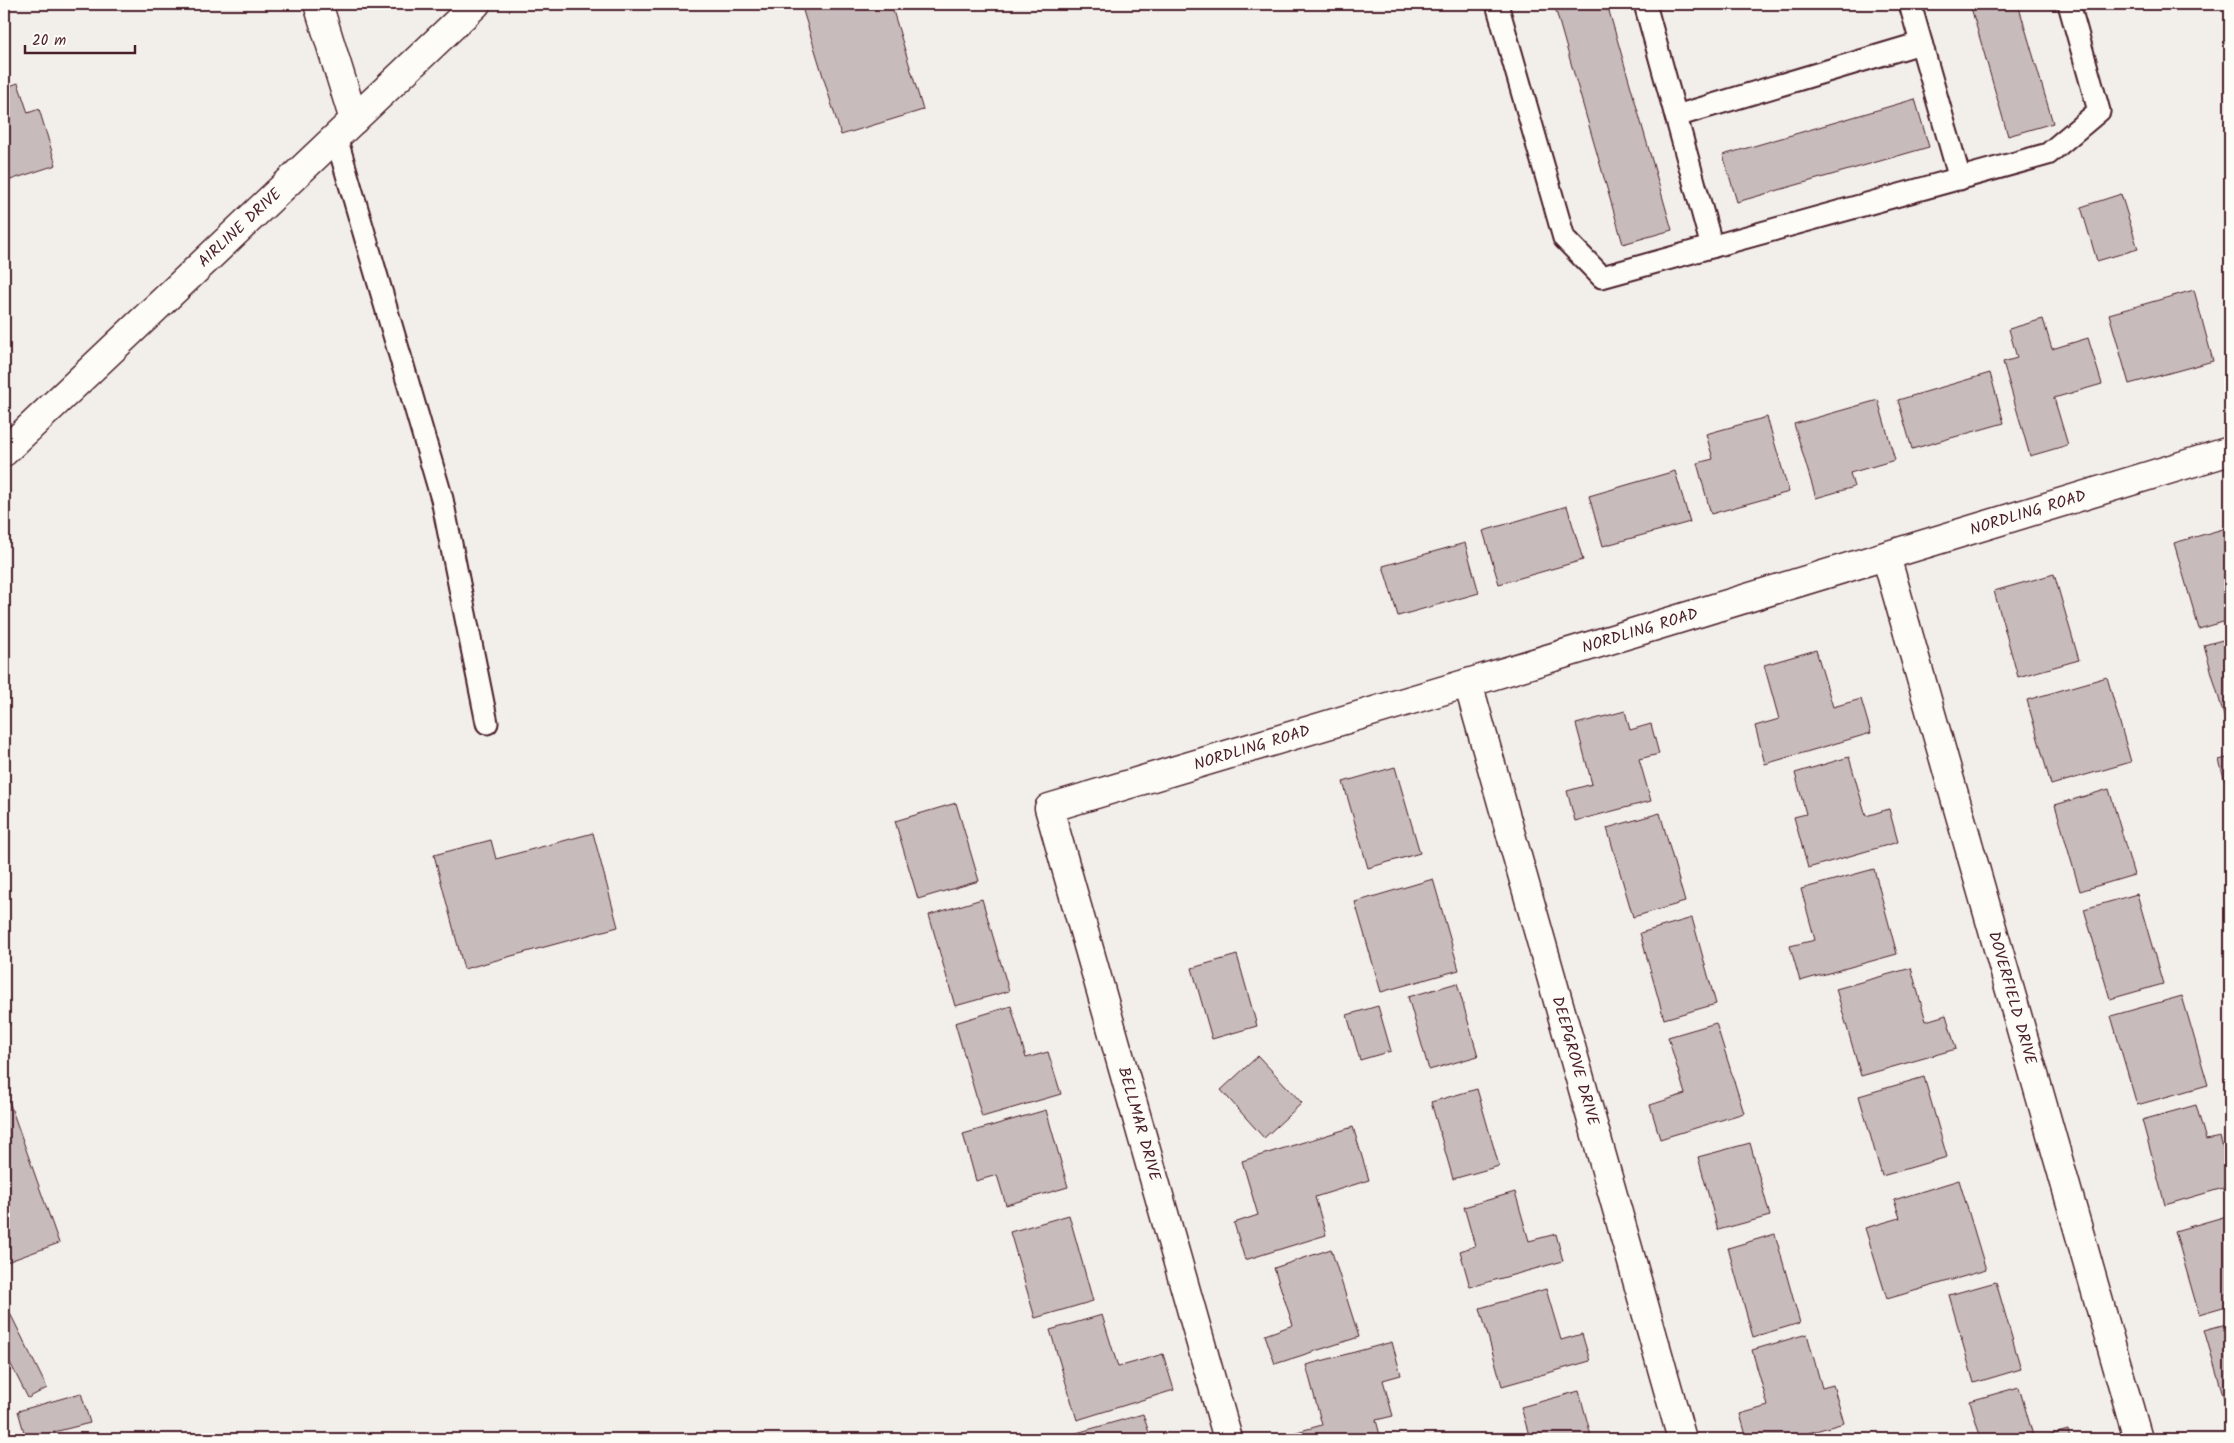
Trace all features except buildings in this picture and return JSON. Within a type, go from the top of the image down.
[{"type":"street","points":[[318,4],[345,129]]},
{"type":"street","name":"AIRLINE DRIVE","points":[[4,452],[476,4]]},
{"type":"street","name":"NORDLING ROAD","points":[[1049,808],[1468,683],[2230,451]]},
{"type":"street","name":"DOVERFIELD DRIVE","points":[[1886,556],[2138,1439]]},
{"type":"street","name":"DEEPGROVE DRIVE","points":[[1468,683],[1682,1439]]},
{"type":"street","name":"BELLMAR DRIVE","points":[[1049,808],[1228,1439]]},
{"type":"lane","points":[[1497,4],[1564,238],[1602,277],[2048,154],[2099,111],[2069,4]]},
{"type":"lane","points":[[1645,4],[1712,247]]},
{"type":"lane","points":[[1910,4],[1960,179]]},
{"type":"lane","points":[[1676,116],[1921,42]]},
{"type":"lane","points":[[345,129],[442,499],[487,723]]}]
